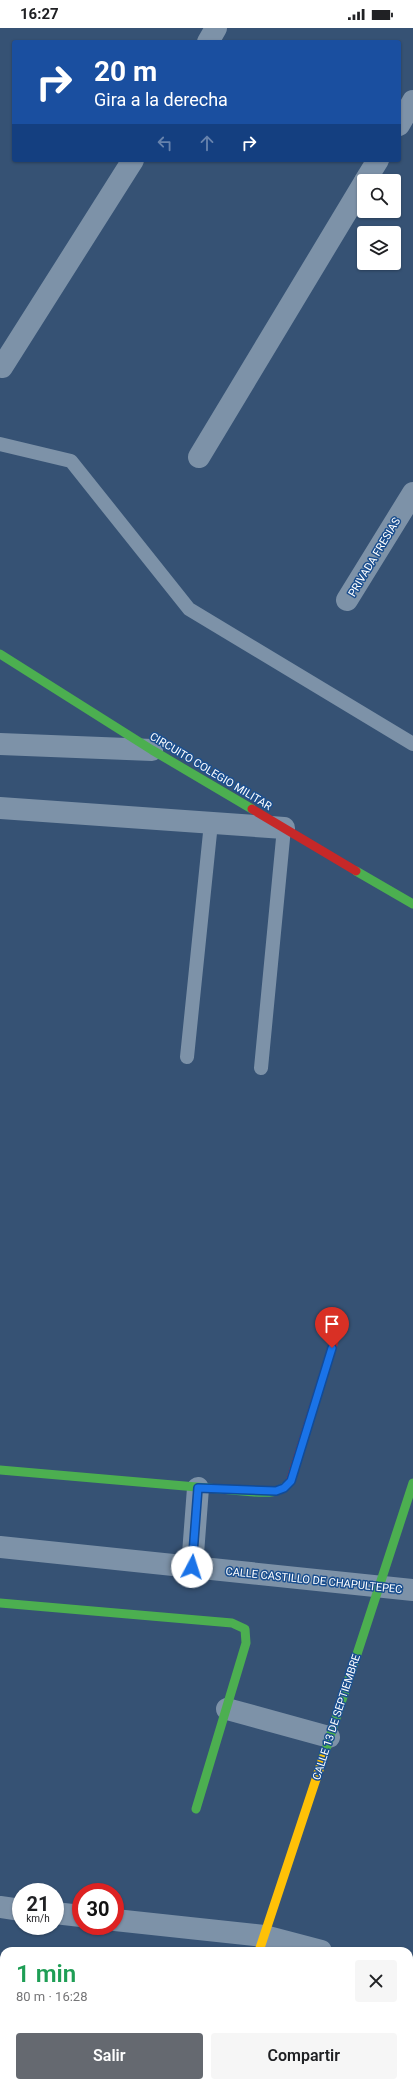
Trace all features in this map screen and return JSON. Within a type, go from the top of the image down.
[{"type":"street","points":[[209,40],[216,28]]},
{"type":"street","points":[[401,122],[413,101]]},
{"type":"street","points":[[2,367],[132,162]]},
{"type":"street","points":[[369,174],[377,162]]},
{"type":"street","points":[[199,457],[357,194]]},
{"type":"street","name":"PRIVADA FRESIAS","points":[[347,600],[413,493]]},
{"type":"street","name":"CIRCUITO COLEGIO MILITAR","points":[[0,654],[152,750],[413,904]]},
{"type":"street","points":[[0,744],[152,750]]},
{"type":"street","points":[[0,808],[284,828]]},
{"type":"street","points":[[0,1470],[198,1488],[276,1491],[284,1488],[291,1481],[337,1332]]},
{"type":"street","name":"CALLE 13 DE SEPTIEMBRE","points":[[262,1943],[413,1483]]},
{"type":"street","points":[[192,1567],[198,1488]]},
{"type":"street","name":"CALLE CASTILLO DE CHAPULTEPEC","points":[[0,1547],[413,1590]]},
{"type":"street","points":[[0,1603],[232,1623],[245,1629],[246,1643],[196,1809]]},
{"type":"street","points":[[227,1709],[329,1737]]},
{"type":"street","points":[[0,1908],[12,1909]]},
{"type":"street","points":[[124,1921],[291,1947]]},
{"type":"lane","points":[[0,444],[71,461],[189,609],[413,744]]},
{"type":"lane","points":[[187,1057],[211,823]]},
{"type":"lane","points":[[261,1068],[284,828]]},
{"type":"traffic: fast","points":[[0,654],[152,750],[252,809]]},
{"type":"traffic: fast","points":[[356,871],[413,904]]},
{"type":"traffic: fast","points":[[0,1470],[259,1492],[278,1490],[290,1482]]},
{"type":"traffic: fast","points":[[323,1758],[413,1483]]},
{"type":"traffic: fast","points":[[0,1603],[232,1623],[245,1629],[246,1643],[196,1809]]},
{"type":"traffic: slow","points":[[260,1947],[323,1758]]},
{"type":"traffic: jam","points":[[252,809],[356,871]]},
{"type":"traffic: jam","points":[[290,1482],[337,1332]]},
{"type":"route","points":[[192,1567],[198,1488],[261,1492],[276,1491],[284,1488],[291,1481],[332,1348]]}]
